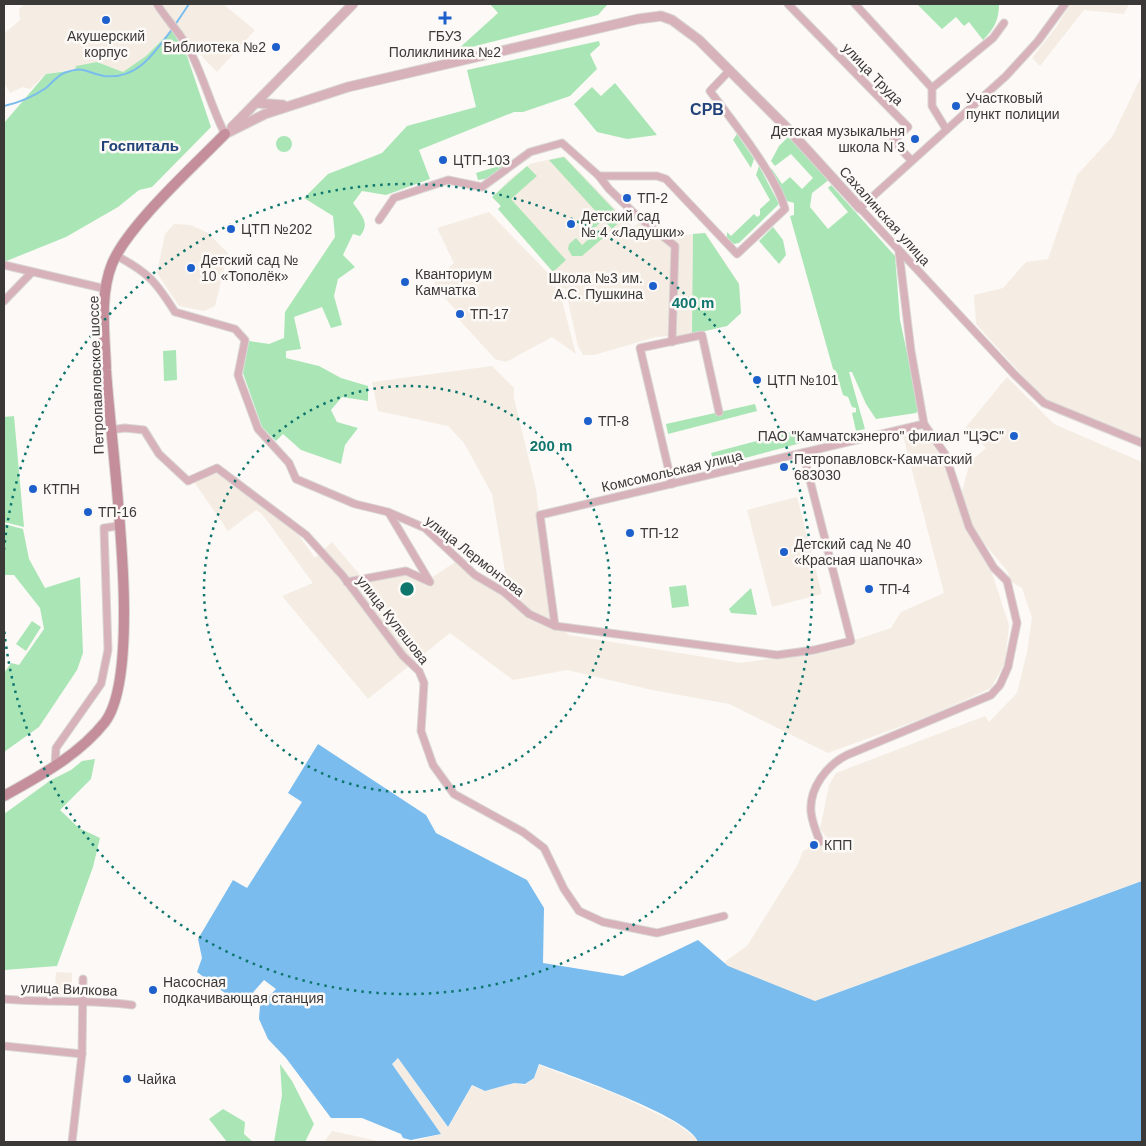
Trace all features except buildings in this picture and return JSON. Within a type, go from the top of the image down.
[{"type":"main road","name":"Петропавловское шоссе","points":[[4,796],[68,756],[106,720],[118,690],[123,661],[124,595],[110,430],[105,336],[106,289],[117,256],[146,216],[225,134]]},
{"type":"street","points":[[157,4],[178,30],[192,55],[225,134],[353,4]]},
{"type":"street","name":"улица Труда","points":[[788,4],[908,128],[893,141],[911,160]]},
{"type":"street","points":[[854,4],[932,88],[932,106],[946,129]]},
{"type":"street","points":[[860,208],[1006,76],[1038,41],[1065,4]]},
{"type":"street","name":"Сахалинская улица","points":[[611,25],[661,16],[672,20],[699,40],[789,130],[899,252],[1014,374],[1044,402],[1142,443]]},
{"type":"street","points":[[932,88],[993,38],[1004,23]]},
{"type":"street","name":"Петропавловское шоссе","points":[[225,134],[265,114],[348,87],[611,25]]},
{"type":"street","points":[[599,176],[656,176],[666,179],[737,254],[785,209],[766,171],[710,91],[730,70]]},
{"type":"street","points":[[270,88],[273,99],[282,105]]},
{"type":"street","points":[[254,105],[293,105]]},
{"type":"street","points":[[254,105],[255,112],[265,114]]},
{"type":"street","points":[[380,220],[394,198],[448,180],[482,187],[530,152],[562,143],[599,176],[609,189],[635,214],[675,246],[672,342]]},
{"type":"street","points":[[820,842],[811,809],[822,774],[836,761],[847,755],[990,695],[1000,685],[1008,667],[1017,623],[1007,581],[994,568],[969,527],[944,454],[924,424],[911,351],[899,252]]},
{"type":"street","name":"улица Лермонтова","points":[[117,256],[141,269],[156,282],[175,312],[235,329],[245,340],[238,374],[258,429],[290,463],[296,479],[355,504],[388,512],[425,528],[476,575],[504,592],[529,614],[555,626],[777,654],[814,650],[851,641],[803,453]]},
{"type":"street","points":[[4,265],[106,289]]},
{"type":"street","points":[[4,300],[32,272]]},
{"type":"street","points":[[672,484],[640,348],[702,335],[719,412]]},
{"type":"street","name":"Комсомольская улица","points":[[555,626],[540,515],[924,424]]},
{"type":"street","name":"улица Кулешова","points":[[110,430],[125,428],[144,430],[159,454],[188,481],[217,468],[306,535],[347,582],[403,656],[419,671],[424,683],[422,731],[433,765],[454,794],[523,832],[544,848],[564,889],[579,911],[602,922],[657,933],[724,916]]},
{"type":"street","points":[[347,582],[406,571],[430,582],[388,512]]},
{"type":"street","points":[[55,765],[56,748],[101,684],[108,650],[104,528],[118,526]]},
{"type":"street","points":[[72,1142],[82,1054],[81,1002],[83,979]]},
{"type":"street","name":"улица Вилкова","points":[[4,999],[81,1002],[98,1000],[132,1005]]},
{"type":"street","points":[[4,1046],[82,1054]]},
{"type":"shaded area","points":[[25,4],[223,4],[255,30],[217,72],[193,47],[172,30],[146,56],[123,72],[97,62],[76,69],[46,74],[30,89],[23,87],[10,93],[4,83],[4,34],[20,20],[19,9]]},
{"type":"shaded area","points":[[1070,4],[1129,4],[1124,14],[1084,10],[1040,66],[1032,58],[1057,26]]},
{"type":"shaded area","points":[[1142,75],[1142,448],[1057,414],[976,324],[974,295],[1003,288],[1026,262],[1048,259],[1077,175],[1112,137]]},
{"type":"shaded area","name":"Школа №3 им. А.С. Пушкина","points":[[564,156],[633,227],[647,217],[673,236],[705,233],[739,284],[741,313],[727,326],[692,334],[656,337],[594,355],[583,355],[578,346],[565,288],[560,289],[555,283],[557,276],[498,209],[501,206],[493,197],[510,179],[530,164]]},
{"type":"shaded area","points":[[489,212],[546,271],[560,293],[576,354],[552,337],[506,362],[495,359],[463,324],[455,313],[457,311],[435,288],[435,280],[454,263],[437,228]]},
{"type":"shaded area","name":"Детский сад № 10 «Тополёк»","points":[[174,224],[191,225],[208,233],[228,253],[215,306],[204,311],[179,306],[157,273],[165,234]]},
{"type":"shaded area","points":[[492,366],[514,388],[514,398],[536,489],[552,619],[569,635],[741,663],[825,650],[891,628],[901,612],[944,593],[903,436],[926,431],[942,455],[965,528],[992,573],[1009,625],[1005,663],[991,688],[932,715],[828,753],[729,704],[652,690],[567,670],[513,680],[450,633],[368,699],[282,596],[313,583],[262,514],[256,510],[228,531],[194,482],[216,471],[298,534],[315,558],[332,542],[366,582],[419,572],[431,578],[457,561],[505,594],[508,589],[492,494],[464,443],[448,426],[378,411],[372,382]]},
{"type":"shaded area","points":[[1007,377],[1054,424],[1142,462],[1142,881],[815,1001],[722,970],[727,960],[747,946],[797,866],[803,851],[827,838],[820,829],[829,785],[836,773],[985,716],[989,722],[1017,693],[1027,652],[1032,618],[1022,588],[1010,581],[1008,572],[973,530],[962,491],[970,462],[986,448],[965,428]]},
{"type":"shaded area","name":"Детский сад № 40 «Красная шапочка»","points":[[797,497],[822,594],[772,607],[747,510]]},
{"type":"shaded area","points":[[56,972],[72,973],[71,997],[54,996]]},
{"type":"shaded area","points":[[398,1058],[448,1128],[472,1086],[485,1091],[514,1083],[525,1085],[534,1078],[539,1065],[618,1095],[674,1122],[695,1137],[697,1142],[411,1142],[441,1134],[392,1064]]},
{"type":"shaded area","points":[[332,1131],[383,1142],[324,1142]]},
{"type":"green space","points":[[490,4],[608,4],[598,15],[456,51],[498,13]]},
{"type":"green space","points":[[917,4],[999,4],[995,24],[983,40],[969,22],[964,26],[956,17],[942,29]]},
{"type":"green space","points":[[172,30],[187,56],[211,127],[152,187],[139,190],[118,207],[66,237],[4,262],[4,123],[46,74],[75,70],[76,66],[97,62],[123,72],[146,56]]},
{"type":"green space","points":[[599,41],[600,45],[590,54],[597,69],[570,96],[523,112],[514,112],[419,150],[430,179],[386,195],[362,191],[353,203],[364,219],[365,227],[360,236],[353,234],[343,255],[355,267],[338,279],[334,296],[342,325],[331,328],[322,307],[294,317],[301,349],[286,351],[286,358],[319,366],[341,378],[368,386],[368,401],[342,397],[331,410],[337,422],[358,428],[345,445],[341,464],[301,450],[283,434],[276,441],[262,427],[243,373],[249,341],[269,344],[284,338],[285,312],[335,237],[333,216],[304,198],[328,174],[382,153],[407,126],[476,107],[467,70]]},
{"type":"green space","points":[[615,83],[657,135],[627,139],[597,132],[574,104],[592,87],[601,96]]},
{"type":"green space","points":[[737,134],[754,159],[751,168],[733,140]]},
{"type":"green space","points":[[281,136],[287,136],[292,141],[290,150],[281,152],[276,147],[276,141]]},
{"type":"green space","points":[[789,136],[830,179],[812,193],[810,207],[828,229],[848,212],[828,188],[831,185],[895,256],[900,320],[919,409],[916,413],[876,419],[866,404],[852,372],[849,372],[865,429],[856,431],[852,413],[856,412],[856,408],[852,407],[848,397],[843,395],[836,371],[833,369],[790,216],[794,215],[794,203],[787,201],[768,172],[772,169],[782,184],[790,177],[802,189],[813,178],[791,154],[775,166],[771,161],[779,146]]},
{"type":"green space","points":[[564,157],[623,219],[612,229],[549,160]]},
{"type":"green space","points":[[502,165],[504,168],[490,178],[478,180],[476,173]]},
{"type":"green space","points":[[527,166],[537,176],[511,199],[566,260],[553,272],[498,209],[501,206],[492,197]]},
{"type":"green space","points":[[759,166],[779,204],[739,243],[734,244],[727,238],[727,232],[731,236],[754,214],[757,217],[760,215],[760,209],[770,200],[756,175]]},
{"type":"green space","points":[[590,212],[600,223],[590,232],[581,221]]},
{"type":"green space","points":[[603,227],[609,233],[582,256],[572,256],[568,249],[569,244],[576,238],[582,245]]},
{"type":"green space","points":[[773,227],[783,240],[786,255],[779,264],[759,241]]},
{"type":"green space","points":[[705,233],[739,284],[741,313],[727,326],[692,334],[693,234]]},
{"type":"green space","points":[[176,350],[177,380],[164,381],[163,351]]},
{"type":"green space","points":[[755,404],[757,411],[668,434],[666,424]]},
{"type":"green space","points":[[14,416],[24,527],[4,522],[4,417]]},
{"type":"green space","points":[[798,430],[801,443],[715,466],[711,453]]},
{"type":"green space","points":[[4,524],[23,529],[29,559],[45,588],[80,577],[83,653],[77,670],[39,727],[4,752],[4,673],[11,663],[19,665],[44,629],[40,608],[14,575],[4,575]]},
{"type":"green space","points":[[686,585],[689,606],[672,608],[669,587]]},
{"type":"green space","points":[[751,588],[757,615],[731,613],[729,609]]},
{"type":"green space","points":[[32,621],[41,627],[26,651],[16,644]]},
{"type":"green space","points":[[95,759],[91,779],[60,810],[79,828],[100,838],[93,867],[57,966],[4,970],[4,814],[51,780],[71,770],[82,761]]},
{"type":"green space","points":[[280,1064],[292,1081],[314,1124],[305,1142],[274,1142],[282,1095]]},
{"type":"green space","points":[[223,1109],[245,1122],[244,1134],[253,1142],[227,1142],[209,1119]]},
{"type":"water","points":[[318,744],[426,815],[436,833],[527,880],[544,908],[543,963],[623,976],[698,940],[728,966],[815,1001],[1142,881],[1142,1142],[698,1142],[691,1132],[652,1109],[539,1064],[534,1078],[525,1084],[514,1083],[485,1091],[472,1085],[448,1127],[398,1058],[392,1064],[441,1134],[411,1140],[362,1118],[331,1118],[286,1058],[268,1039],[259,1019],[260,1006],[276,989],[264,980],[249,997],[242,1000],[229,996],[197,972],[202,958],[198,939],[233,880],[247,888],[302,802],[288,793]]},
{"type":"waterway","points":[[175,25],[189,4]]},
{"type":"waterway","points":[[4,106],[36,94],[46,88],[61,74],[71,71],[85,70],[104,76],[127,74],[152,55],[173,28]]},
{"type":"place","name":"ГБУЗ Поликлиника №2","points":[[445,18]]},
{"type":"place","name":"Акушерский корпус","points":[[106,20]]},
{"type":"place","name":"Библиотека №2","points":[[276,47]]},
{"type":"place","name":"Участковый пункт полиции","points":[[956,106]]},
{"type":"place","name":"Детская музыкальня школа N 3","points":[[915,139]]},
{"type":"place","name":"ЦТП-103","points":[[443,160]]},
{"type":"place","name":"ТП-2","points":[[627,198]]},
{"type":"place","name":"Детский сад № 4 «Ладушки»","points":[[571,224]]},
{"type":"place","name":"ЦТП №202","points":[[231,229]]},
{"type":"place","name":"Детский сад № 10 «Тополёк»","points":[[191,268]]},
{"type":"place","name":"Кванториум Камчатка","points":[[405,282]]},
{"type":"place","name":"Школа №3 им. А.С. Пушкина","points":[[653,286]]},
{"type":"place","name":"ТП-17","points":[[460,314]]},
{"type":"place","name":"ЦТП №101","points":[[757,380]]},
{"type":"place","name":"ТП-8","points":[[588,421]]},
{"type":"place","name":"ПАО \"Камчатскэнерго\" филиал \"ЦЭС\"","points":[[1014,436]]},
{"type":"place","name":"Петропавловск-Камчатский 683030","points":[[784,467]]},
{"type":"place","name":"КТПН","points":[[33,489]]},
{"type":"place","name":"ТП-16","points":[[88,512]]},
{"type":"place","name":"ТП-12","points":[[630,533]]},
{"type":"place","name":"Детский сад № 40 «Красная шапочка»","points":[[784,552]]},
{"type":"place","name":"ТП-4","points":[[869,589]]},
{"type":"place","name":"КПП","points":[[814,845]]},
{"type":"place","name":"Насосная подкачивающая станция","points":[[153,990]]},
{"type":"place","name":"Чайка","points":[[127,1079]]},
{"type":"district","name":"СРВ","points":[[707,109]]},
{"type":"district","name":"Госпиталь","points":[[140,145]]}]
